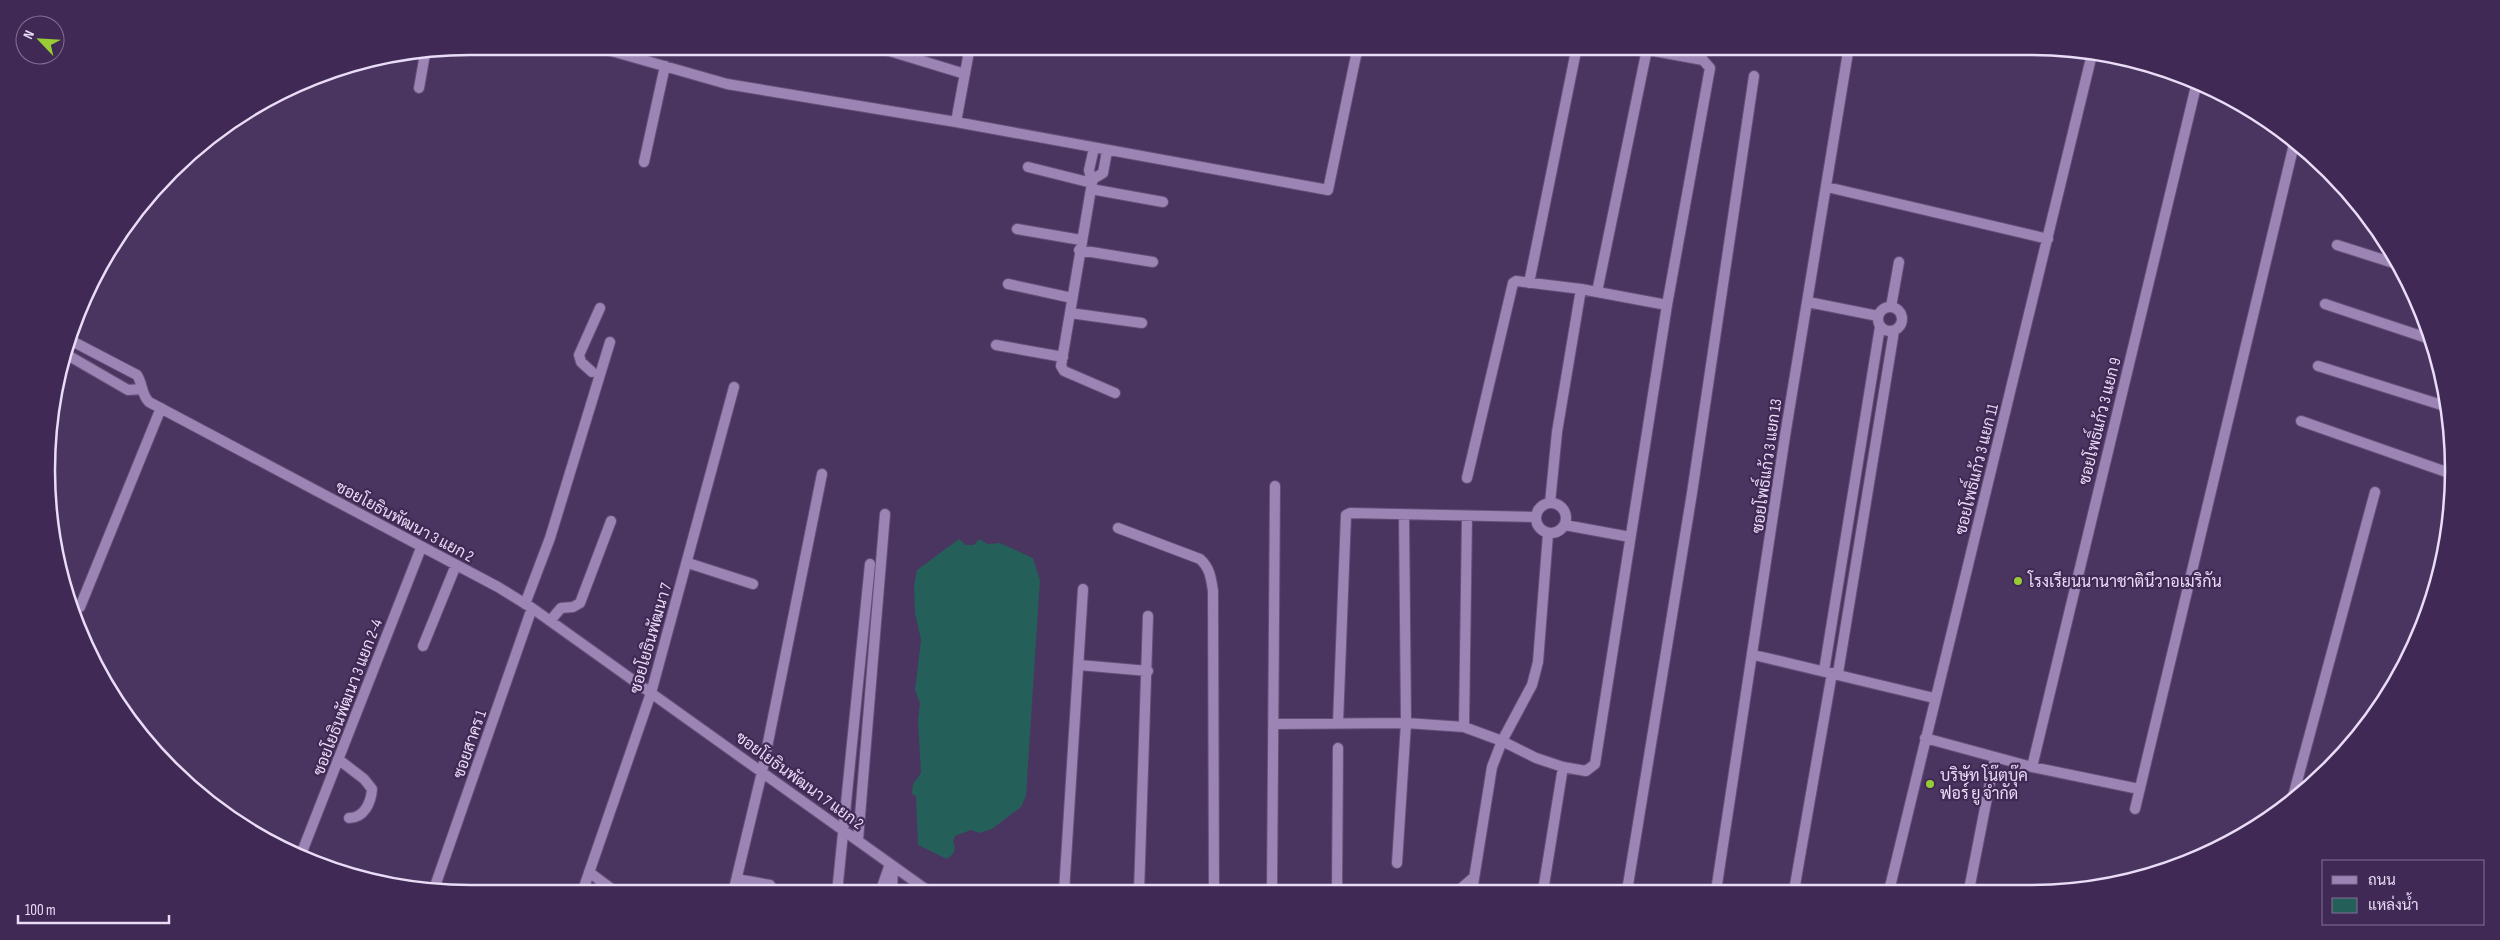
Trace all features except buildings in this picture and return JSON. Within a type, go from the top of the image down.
[{"type":"street","points":[[626,55],[727,84],[956,122],[1328,190],[1356,55]]},
{"type":"street","points":[[903,55],[965,74]]},
{"type":"street","points":[[956,122],[968,55]]},
{"type":"street","points":[[1529,283],[1575,55]]},
{"type":"street","points":[[1596,292],[1646,55]]},
{"type":"street","points":[[1275,724],[1406,723],[1464,727],[1562,767],[1586,771],[1595,764],[1667,304],[1710,68],[1703,60],[1678,55]]},
{"type":"street","name":"ซอยโพธิ์แก้ว 3 แยก 13","points":[[1717,885],[1754,655],[1785,436],[1848,55]]},
{"type":"street","points":[[419,88],[424,58]]},
{"type":"street","name":"ซอยโพธิ์แก้ว 3 แยก 11","points":[[1890,885],[1934,698],[2091,60]]},
{"type":"street","points":[[644,162],[665,66]]},
{"type":"street","points":[[1628,885],[1692,493],[1754,76]]},
{"type":"street","name":"ซอยโพธิ์แก้ว 3 แยก 9","points":[[2032,767],[2195,90]]},
{"type":"street","points":[[1094,148],[1090,170],[1092,184],[1080,245],[1061,366],[1064,371],[1115,393]]},
{"type":"street","points":[[2135,809],[2293,149]]},
{"type":"street","points":[[1092,184],[1103,172],[1107,151]]},
{"type":"street","points":[[1028,167],[1163,202]]},
{"type":"street","points":[[1826,187],[2048,239]]},
{"type":"street","points":[[1017,228],[1153,262]]},
{"type":"street","points":[[2337,245],[2388,261]]},
{"type":"street","points":[[1891,307],[1899,262]]},
{"type":"street","points":[[1468,478],[1512,287],[1516,281],[1581,289],[1667,304]]},
{"type":"street","points":[[1008,284],[1072,298]]},
{"type":"street","points":[[1550,503],[1556,432],[1581,289]]},
{"type":"street","points":[[1808,302],[1878,316]]},
{"type":"street","points":[[2325,304],[2423,337]]},
{"type":"street","points":[[1831,672],[1827,655],[1880,327],[1878,316],[1883,309],[1891,307],[1898,310],[1902,320],[1900,327],[1894,331],[1886,331],[1880,327]]},
{"type":"street","points":[[592,372],[581,362],[579,355],[600,308]]},
{"type":"street","points":[[1070,313],[1142,323]]},
{"type":"street","points":[[1795,885],[1831,672],[1840,657],[1894,331]]},
{"type":"street","name":"ซอยสาคร 1","points":[[436,883],[529,606],[610,342]]},
{"type":"street","name":"ซอยโยธินพัฒนา 3 แยก 2","points":[[75,343],[137,375],[143,396],[161,408],[456,565],[529,606],[651,693]]},
{"type":"street","points":[[996,345],[1063,357]]},
{"type":"street","points":[[71,358],[128,390],[141,388]]},
{"type":"street","points":[[2318,366],[2439,404]]},
{"type":"street","name":"ซอยโยธินพัฒนา 7","points":[[585,885],[651,693],[688,563],[734,387]]},
{"type":"street","points":[[80,607],[161,408]]},
{"type":"street","points":[[2301,421],[2445,472]]},
{"type":"street","points":[[1863,433],[1877,435]]},
{"type":"street","points":[[735,885],[762,772],[822,474]]},
{"type":"street","points":[[1272,885],[1275,724],[1275,486]]},
{"type":"street","points":[[2295,789],[2375,492]]},
{"type":"street","points":[[1550,503],[1558,505],[1564,512],[1564,525],[1556,533],[1548,534],[1538,528],[1535,517],[1540,507],[1550,503]]},
{"type":"street","points":[[1338,723],[1345,517],[1350,513],[1535,517]]},
{"type":"street","points":[[858,840],[885,514]]},
{"type":"street","points":[[1397,863],[1406,723],[1404,515]]},
{"type":"street","points":[[1464,727],[1467,516]]},
{"type":"street","points":[[550,621],[561,608],[573,607],[580,603],[611,521]]},
{"type":"street","points":[[1564,525],[1630,537]]},
{"type":"street","points":[[1118,528],[1200,559],[1207,565],[1210,574],[1213,591],[1214,885]]},
{"type":"street","points":[[1473,885],[1492,767],[1502,741],[1532,685],[1536,668],[1548,534]]},
{"type":"street","name":"ซอยโยธินพัฒนา 3 แยก 2-4","points":[[303,849],[421,548]]},
{"type":"street","points":[[688,563],[753,584]]},
{"type":"street","points":[[838,885],[845,831],[870,564]]},
{"type":"street","points":[[424,646],[456,565]]},
{"type":"street","points":[[1064,885],[1083,589]]},
{"type":"street","points":[[1835,605],[1848,607]]},
{"type":"street","points":[[1139,885],[1148,671],[1148,616]]},
{"type":"street","points":[[1754,655],[1934,698]]},
{"type":"street","points":[[1827,655],[1840,657]]},
{"type":"street","points":[[1079,665],[1148,671]]},
{"type":"street","name":"ซอยโยธินพัฒนา 7 แยก 2","points":[[651,693],[920,885]]},
{"type":"street","points":[[1925,738],[2032,767],[2139,789]]},
{"type":"street","points":[[1336,885],[1338,748]]},
{"type":"street","points":[[1970,885],[1995,757]]},
{"type":"street","points":[[338,759],[364,779],[372,789],[367,806],[362,814],[357,818],[349,818]]},
{"type":"street","points":[[1544,885],[1562,767]]},
{"type":"street","points":[[892,865],[892,885]]},
{"type":"street","points":[[883,885],[892,865]]},
{"type":"street","points":[[589,872],[606,885]]},
{"type":"street","points":[[1465,885],[1474,877]]},
{"type":"street","points":[[737,879],[770,885]]},
{"type":"water","points":[[959,539],[966,545],[974,545],[979,539],[988,544],[1000,543],[1033,558],[1040,580],[1026,796],[1021,807],[992,829],[979,833],[971,830],[955,836],[953,841],[954,851],[947,859],[918,845],[916,796],[912,794],[913,784],[921,773],[918,721],[920,703],[915,690],[921,640],[915,613],[914,586],[917,570]]},
{"type":"place","name":"โรงเรียนนานาชาตินีวาอเมริกัน","points":[[2018,581]]},
{"type":"place","name":"บริษัท โน๊ตบุ๊ค ฟอร์ ยู จำกัด","points":[[1930,784]]}]
